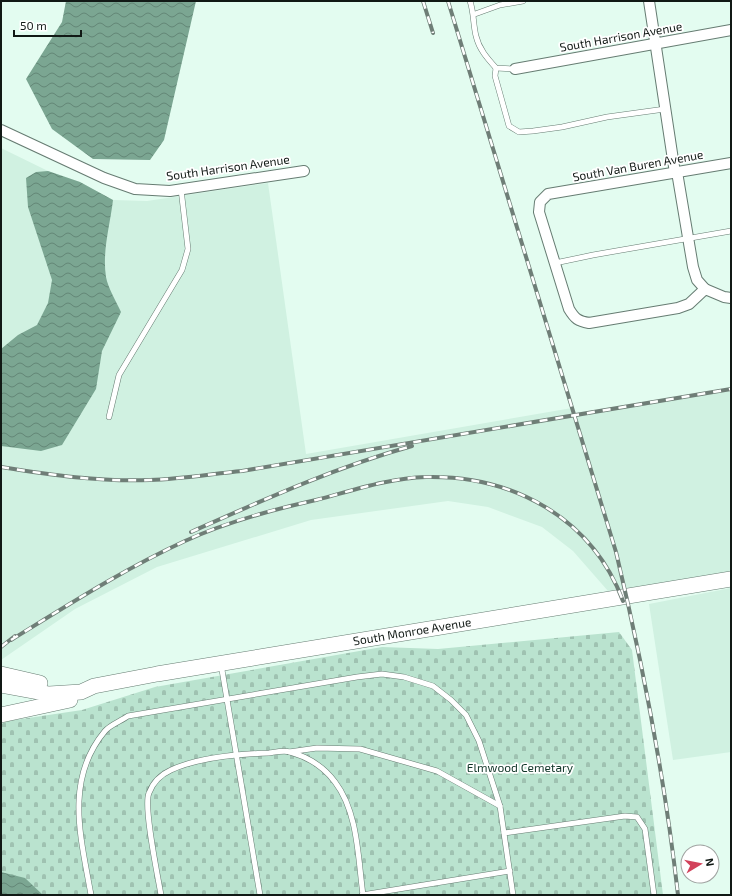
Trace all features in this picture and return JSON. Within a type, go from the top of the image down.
[{"type":"main road","name":"South Monroe Avenue","points":[[4,679],[49,694],[81,692],[94,686],[157,674],[731,578]]},
{"type":"main road","points":[[1,715],[88,697],[157,674]]},
{"type":"main road","points":[[1,708],[9,698],[4,679]]},
{"type":"street","points":[[649,1],[676,173],[688,239],[698,280],[705,289],[724,297],[731,298]]},
{"type":"street","name":"South Harrison Avenue","points":[[515,69],[731,30]]},
{"type":"street","name":"South Harrison Avenue","points":[[1,130],[104,178],[135,189],[170,191],[304,170]]},
{"type":"street","name":"South Van Buren Avenue","points":[[555,263],[539,212],[540,202],[548,194],[731,163]]},
{"type":"street","points":[[555,263],[570,309],[574,318],[579,321],[589,322],[678,308],[689,304],[705,289]]},
{"type":"lane","points":[[470,1],[475,14],[476,36],[484,55],[496,68],[515,69]]},
{"type":"lane","points":[[475,14],[500,5],[523,1]]},
{"type":"lane","points":[[496,68],[495,76],[509,126],[519,132],[562,127],[607,117],[666,109]]},
{"type":"lane","points":[[109,417],[119,375],[182,270],[188,249],[181,189]]},
{"type":"lane","points":[[555,263],[731,231]]},
{"type":"lane","points":[[221,663],[238,754],[260,895]]},
{"type":"lane","points":[[91,895],[80,833],[78,804],[84,769],[94,748],[106,730],[128,716],[356,677],[382,674],[404,677],[433,686],[451,700],[466,715],[479,741],[500,806],[513,895]]},
{"type":"lane","points":[[160,895],[148,820],[148,795],[156,780],[171,770],[190,764],[238,754],[289,752],[317,748],[366,751],[437,771],[500,806]]},
{"type":"lane","points":[[289,752],[316,762],[335,781],[345,798],[352,818],[363,895],[510,871]]},
{"type":"lane","points":[[504,833],[625,816],[637,817],[645,829],[654,895]]},
{"type":"shaded area","points":[[1,148],[48,171],[80,182],[113,200],[147,201],[268,183],[306,454],[572,408],[574,415],[731,389],[731,573],[634,590],[608,591],[573,551],[542,527],[488,507],[448,501],[311,520],[157,567],[75,609],[1,660]]},
{"type":"shaded area","points":[[731,588],[731,752],[673,760],[649,604]]},
{"type":"green space","name":"Elmwood Cemetary","points":[[619,632],[632,650],[663,895],[1,895],[1,724],[8,721],[82,710],[155,687],[382,647],[438,649]]},
{"type":"water","points":[[66,1],[196,1],[164,140],[150,160],[93,159],[52,129],[26,79],[62,22]]},
{"type":"water","points":[[48,171],[80,182],[113,200],[106,248],[105,267],[108,286],[121,312],[102,351],[96,389],[62,445],[41,451],[1,446],[1,349],[18,335],[37,325],[48,303],[52,280],[28,207],[26,178],[36,172]]},
{"type":"water","points":[[1,872],[25,878],[43,895],[1,895]]},
{"type":"railway","points":[[423,1],[433,33]]},
{"type":"railway","points":[[448,1],[616,552],[644,680],[660,766],[678,895]]},
{"type":"railway","points":[[1,467],[94,479],[131,480],[185,478],[242,471],[731,389]]},
{"type":"railway","points":[[191,532],[328,474],[384,454],[412,446]]},
{"type":"railway","points":[[11,640],[118,575],[162,552],[216,528],[266,512],[370,486],[398,480],[426,477],[458,478],[489,484],[518,493],[546,507],[570,525],[591,546],[609,572],[623,601]]},
{"type":"railway","points":[[1,647],[15,636]]}]
